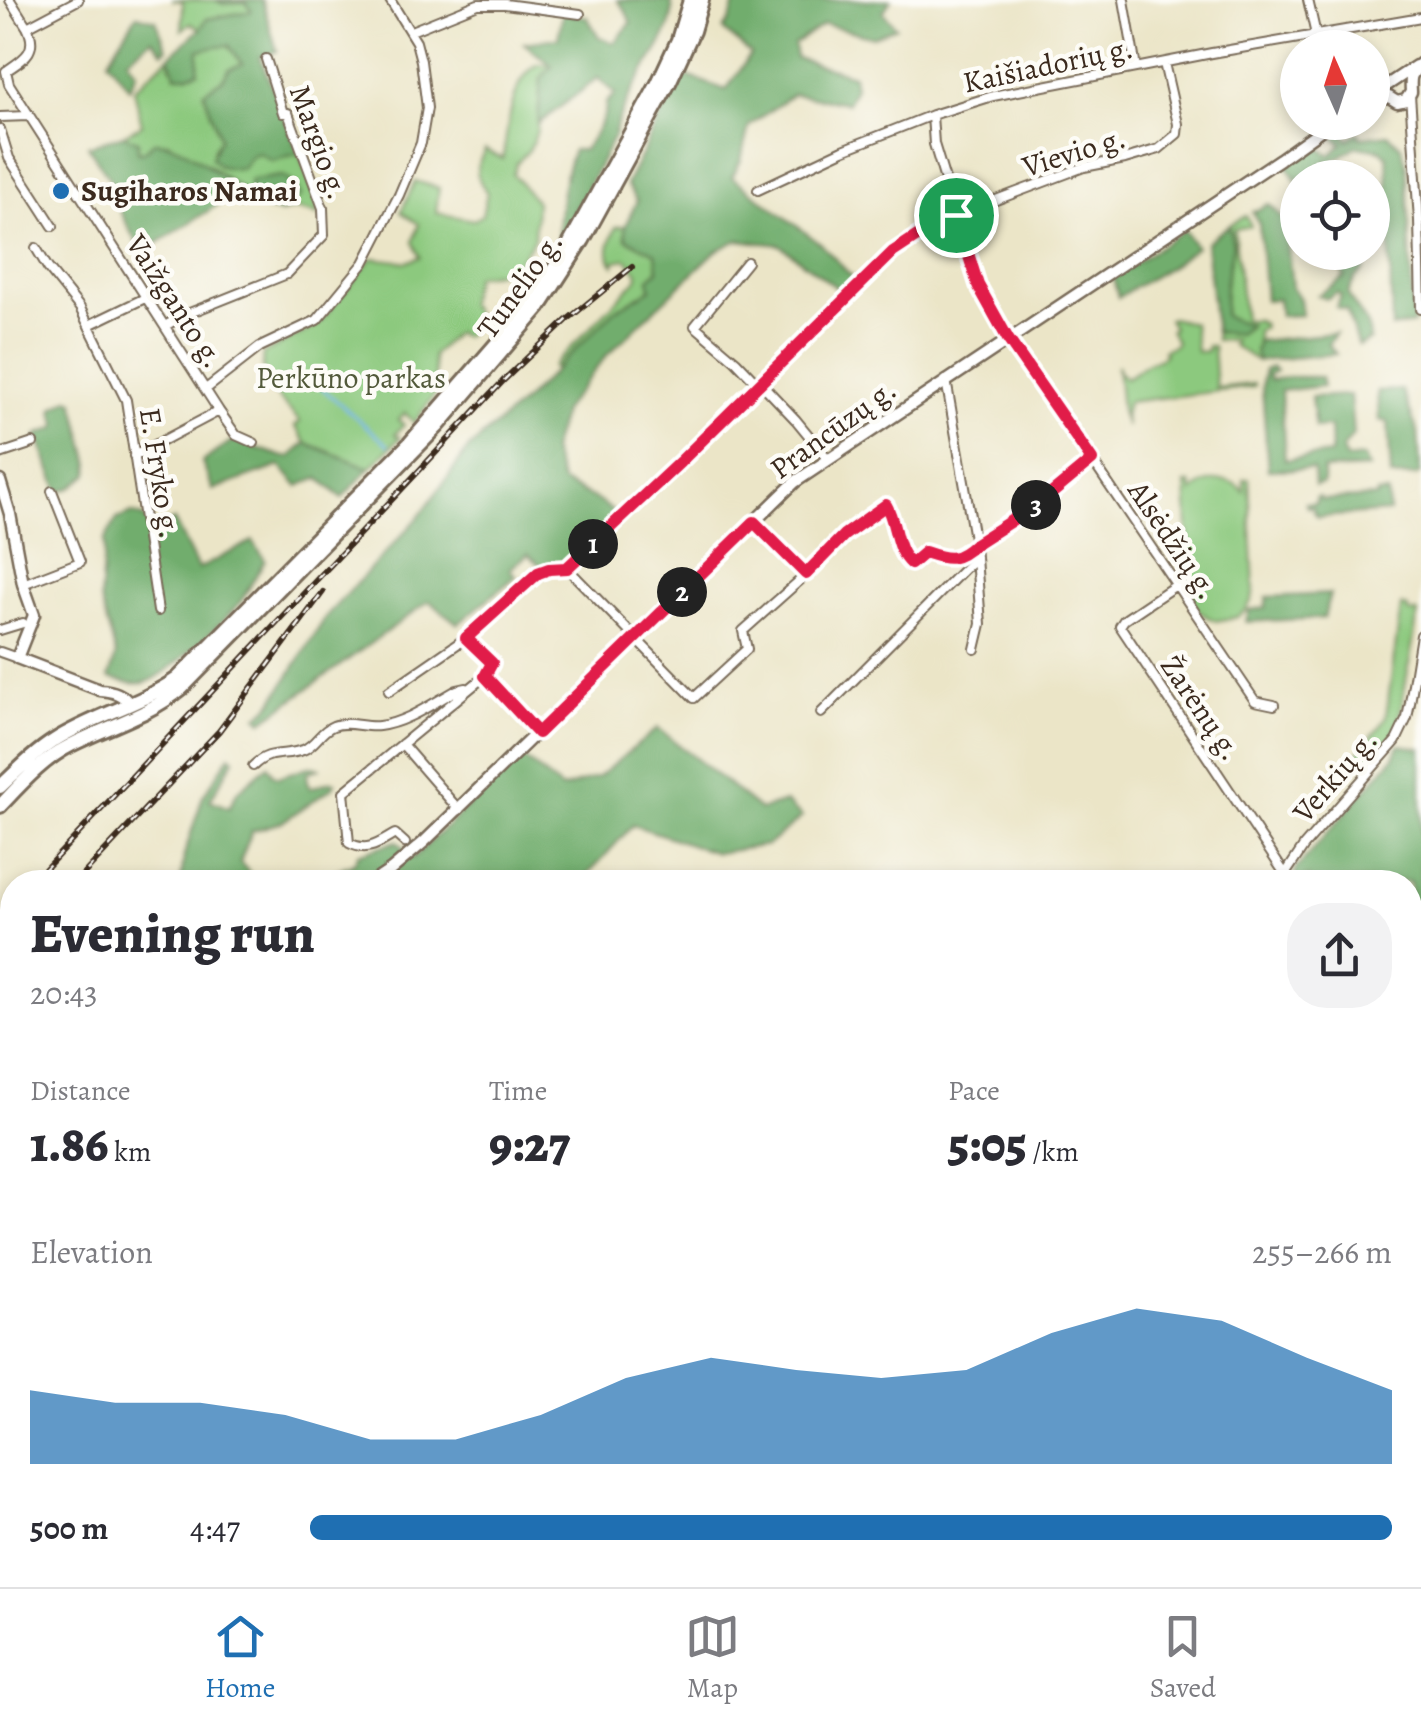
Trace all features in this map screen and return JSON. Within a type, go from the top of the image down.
[{"type":"main road","name":"Tunelio g.","points":[[134,710],[193,664],[421,431],[525,311],[564,252],[657,85],[678,40],[690,0]]},
{"type":"main road","name":"Tunelio g.","points":[[134,710],[171,697],[200,671],[420,446],[527,324],[583,240],[669,83],[702,0]]},
{"type":"main road","points":[[0,787],[52,742],[114,711],[134,710]]},
{"type":"main road","points":[[0,806],[62,750],[134,710]]},
{"type":"street","points":[[10,0],[27,28],[78,0]]},
{"type":"street","points":[[206,389],[260,347],[317,320],[352,280],[375,245],[416,158],[426,118],[422,61],[410,31],[390,0]]},
{"type":"street","points":[[1124,0],[1136,68]]},
{"type":"street","points":[[1308,0],[1315,30]]},
{"type":"street","points":[[410,31],[478,4],[580,14]]},
{"type":"street","name":"Kaišiadorių g.","points":[[1344,30],[1421,16]]},
{"type":"street","name":"Vaižganto g.","points":[[27,28],[33,45],[3,70],[9,84],[219,411],[236,435],[254,444]]},
{"type":"street","name":"Kaišiadorių g.","points":[[758,190],[843,150],[932,115],[1022,89],[1280,41]]},
{"type":"street","name":"Margio g.","points":[[165,326],[287,274],[324,235],[322,208],[266,59]]},
{"type":"street","name":"Vievio g.","points":[[388,691],[466,638],[538,573],[567,568],[893,252],[956,215],[1084,167],[1125,159],[1167,144],[1178,129],[1164,62]]},
{"type":"street","points":[[1390,82],[1421,64]]},
{"type":"street","points":[[1402,95],[1421,64]]},
{"type":"street","points":[[1402,95],[1387,87],[1393,80],[1404,80],[1402,95],[1410,114],[1419,201],[1421,309]]},
{"type":"street","points":[[1390,96],[1402,95]]},
{"type":"street","name":"Alsėdžių g.","points":[[932,115],[934,144],[978,285],[1008,339],[1255,701],[1274,705]]},
{"type":"street","points":[[0,117],[28,116]]},
{"type":"street","points":[[0,128],[9,158],[53,226]]},
{"type":"street","name":"Prancūzų g.","points":[[389,870],[459,810],[796,482],[1307,140]]},
{"type":"street","name":"E. Fryko g.","points":[[36,248],[90,325],[123,391],[158,610]]},
{"type":"street","points":[[748,262],[695,326],[759,383],[828,459]]},
{"type":"street","points":[[90,325],[145,298]]},
{"type":"street","points":[[946,380],[975,544],[981,624],[975,649]]},
{"type":"street","points":[[134,456],[219,411]]},
{"type":"street","points":[[0,454],[33,443]]},
{"type":"street","points":[[567,568],[694,698],[747,650],[744,631],[844,535],[886,505],[893,516],[901,556],[911,564],[925,552],[948,560],[966,553],[1045,499],[1092,460]]},
{"type":"street","points":[[0,481],[33,620],[17,658]]},
{"type":"street","points":[[24,584],[80,562],[52,491]]},
{"type":"street","points":[[754,522],[806,574]]},
{"type":"street","points":[[821,713],[976,557]]},
{"type":"street","name":"Žarėnų g.","points":[[1176,585],[1120,626],[1277,870]]},
{"type":"street","points":[[0,630],[23,623]]},
{"type":"street","name":"Verkių g.","points":[[1288,870],[1396,740],[1407,718],[1421,635]]},
{"type":"street","points":[[405,843],[396,834],[368,848],[350,843],[344,792],[485,676],[492,663],[466,638]]},
{"type":"street","points":[[0,652],[124,696],[134,710]]},
{"type":"street","points":[[485,676],[538,733]]},
{"type":"street","points":[[253,766],[268,755],[302,751],[335,725],[372,727],[396,722],[456,690],[470,688]]},
{"type":"street","points":[[100,690],[112,701],[114,711]]},
{"type":"street","points":[[402,744],[459,810]]},
{"type":"green space","points":[[171,0],[246,2],[251,11],[207,19],[200,29],[190,23],[182,30],[183,1]]},
{"type":"green space","points":[[215,0],[262,0],[277,51],[260,57],[299,153],[272,161],[259,153],[252,155],[242,168],[221,166],[211,158],[220,138],[204,92],[223,79],[229,69],[242,64],[229,45],[199,50],[198,72],[188,75],[176,75],[169,57],[207,19],[251,11],[246,2],[224,4]]},
{"type":"green space","points":[[617,0],[671,0],[671,21],[628,99],[614,136],[558,245],[561,197],[573,150],[583,150],[587,145],[602,122],[606,103],[615,94],[598,78],[538,124],[541,78],[552,66],[524,43],[558,38],[563,13],[587,17],[599,37],[614,43],[631,23]]},
{"type":"green space","points":[[736,0],[801,0],[803,4],[817,0],[891,0],[883,12],[896,27],[873,37],[824,24],[794,45],[796,58],[853,75],[855,88],[847,103],[793,94],[749,126],[741,160],[732,177],[822,245],[854,279],[841,291],[780,245],[738,240],[716,251],[607,355],[564,409],[551,451],[562,483],[618,515],[566,561],[542,567],[528,554],[510,569],[516,576],[458,624],[429,601],[263,721],[258,716],[272,703],[327,615],[418,518],[469,448],[522,403],[615,310],[651,289],[649,278],[658,270],[656,253],[626,239],[625,226],[637,201],[626,185],[682,74],[726,90],[751,54],[723,30]]},
{"type":"green space","points":[[137,15],[156,20],[167,49],[163,52],[152,39],[127,59],[137,72],[129,88],[108,60]]},
{"type":"green space","points":[[230,44],[243,65],[204,92],[220,138],[213,150],[218,166],[242,168],[252,155],[259,153],[272,161],[299,153],[319,215],[295,209],[279,213],[295,201],[282,176],[250,181],[253,193],[242,190],[167,142],[137,152],[123,135],[142,125],[134,89],[169,57],[171,67],[199,50]]},
{"type":"green space","name":"Perkūno parkas","points":[[539,64],[552,66],[541,78],[537,131],[513,174],[536,202],[534,239],[512,270],[475,276],[468,302],[479,321],[464,337],[455,333],[433,355],[436,393],[414,423],[405,413],[399,420],[404,425],[395,434],[400,438],[370,468],[306,443],[295,426],[300,422],[264,375],[263,354],[318,325],[372,258],[407,262],[420,257],[413,242],[419,224],[401,212],[415,181],[439,188],[436,213],[474,220],[482,215],[487,193],[478,176],[479,162],[485,150],[503,159],[516,92]]},
{"type":"green space","points":[[123,135],[138,141],[138,152],[154,142],[181,149],[252,193],[249,182],[282,176],[294,184],[301,196],[279,213],[227,199],[148,249],[139,248],[116,203],[116,189],[88,146]]},
{"type":"green space","points":[[1390,136],[1401,146],[1407,167],[1413,324],[1392,328],[1390,160],[1381,150],[1357,146],[1334,160],[1290,160],[1312,144],[1331,155],[1342,144],[1338,140],[1390,140]]},
{"type":"green space","points":[[1269,204],[1280,215],[1280,270],[1290,270],[1302,315],[1280,316],[1278,299],[1265,300],[1259,224],[1252,212]]},
{"type":"green space","points":[[1246,216],[1251,226],[1234,229],[1244,320],[1258,320],[1263,328],[1257,330],[1257,361],[1232,345],[1234,340],[1216,340],[1215,332],[1239,334],[1249,326],[1224,316],[1233,245],[1229,225]]},
{"type":"green space","points":[[1229,225],[1233,245],[1224,316],[1249,325],[1239,334],[1215,332],[1206,243]]},
{"type":"green space","points":[[625,226],[627,239],[656,253],[658,270],[652,289],[615,310],[555,370],[552,367],[637,279],[638,273],[627,259],[615,261],[614,265],[609,256],[616,227]]},
{"type":"green space","points":[[1184,230],[1196,247],[1118,297],[1113,278]]},
{"type":"green space","points":[[1341,270],[1364,270],[1355,278],[1348,294],[1369,333],[1370,340],[1359,346],[1347,311],[1336,307],[1341,296],[1337,292],[1326,299],[1318,295],[1345,277]]},
{"type":"green space","points":[[1171,318],[1193,323],[1196,352],[1213,346],[1216,388],[1254,387],[1127,402],[1126,427],[1121,411],[1117,365],[1125,378],[1163,356],[1163,350],[1176,342],[1170,330]]},
{"type":"green space","points":[[1336,333],[1328,344],[1336,354],[1257,361],[1258,341]]},
{"type":"green space","points":[[1272,367],[1276,371],[1268,375],[1270,380],[1321,377],[1323,386],[1281,391],[1285,460],[1331,454],[1330,427],[1315,428],[1311,397],[1350,395],[1353,435],[1342,450],[1346,459],[1363,457],[1369,468],[1323,470],[1323,484],[1315,486],[1313,469],[1268,470],[1262,387],[1264,370]]},
{"type":"green space","points":[[1402,390],[1418,433],[1420,473],[1391,477],[1388,422],[1379,420],[1377,391]]},
{"type":"green space","points":[[69,399],[74,401],[89,474],[71,488],[59,491],[37,435],[56,428],[53,411]]},
{"type":"green space","points":[[233,440],[284,457],[290,457],[306,443],[370,468],[342,498],[319,478],[298,486],[280,466],[213,490],[202,462]]},
{"type":"green space","points":[[1244,479],[1249,479],[1254,591],[1246,610],[1237,617],[1216,621],[1197,609],[1191,596],[1186,484],[1191,484],[1192,492],[1211,481],[1225,481],[1244,491]]},
{"type":"green space","points":[[1388,493],[1389,512],[1318,517],[1306,503],[1316,503],[1316,497],[1377,497]]},
{"type":"green space","points":[[132,513],[154,528],[174,520],[198,569],[253,541],[265,560],[241,601],[211,633],[169,669],[138,683],[109,678],[116,655],[100,599],[105,539],[117,519]]},
{"type":"green space","points":[[1330,594],[1324,618],[1246,622],[1249,610],[1265,608],[1267,597]]},
{"type":"green space","points":[[1401,606],[1418,613],[1400,716],[1392,737],[1374,756],[1354,757],[1386,716]]},
{"type":"green space","points":[[658,728],[760,810],[785,802],[802,817],[768,845],[716,853],[633,825],[592,870],[338,870],[354,863],[358,854],[397,841],[413,858],[521,756],[562,789],[598,777]]},
{"type":"green space","points":[[1399,745],[1421,748],[1421,870],[1296,870],[1296,869],[1394,757]]},
{"type":"green space","points":[[230,755],[234,759],[210,800],[229,808],[237,792],[268,765],[278,777],[311,766],[321,768],[308,772],[310,788],[335,782],[282,822],[252,831],[240,862],[247,870],[182,870],[203,796]]},
{"type":"waterway","points":[[309,377],[388,445]]},
{"type":"railway","points":[[44,870],[505,379],[567,320],[632,267]]},
{"type":"railway","points":[[87,870],[219,731],[323,592]]},
{"type":"place","name":"Sugiharos Namai","points":[[61,191]]},
{"type":"route","points":[[956,215],[978,285],[1008,339],[1092,460],[1045,499],[966,553],[948,560],[925,552],[911,564],[901,556],[893,516],[886,505],[844,535],[806,574],[754,522],[538,733],[485,676],[492,663],[466,638],[538,573],[567,568],[893,252],[956,215]]}]
